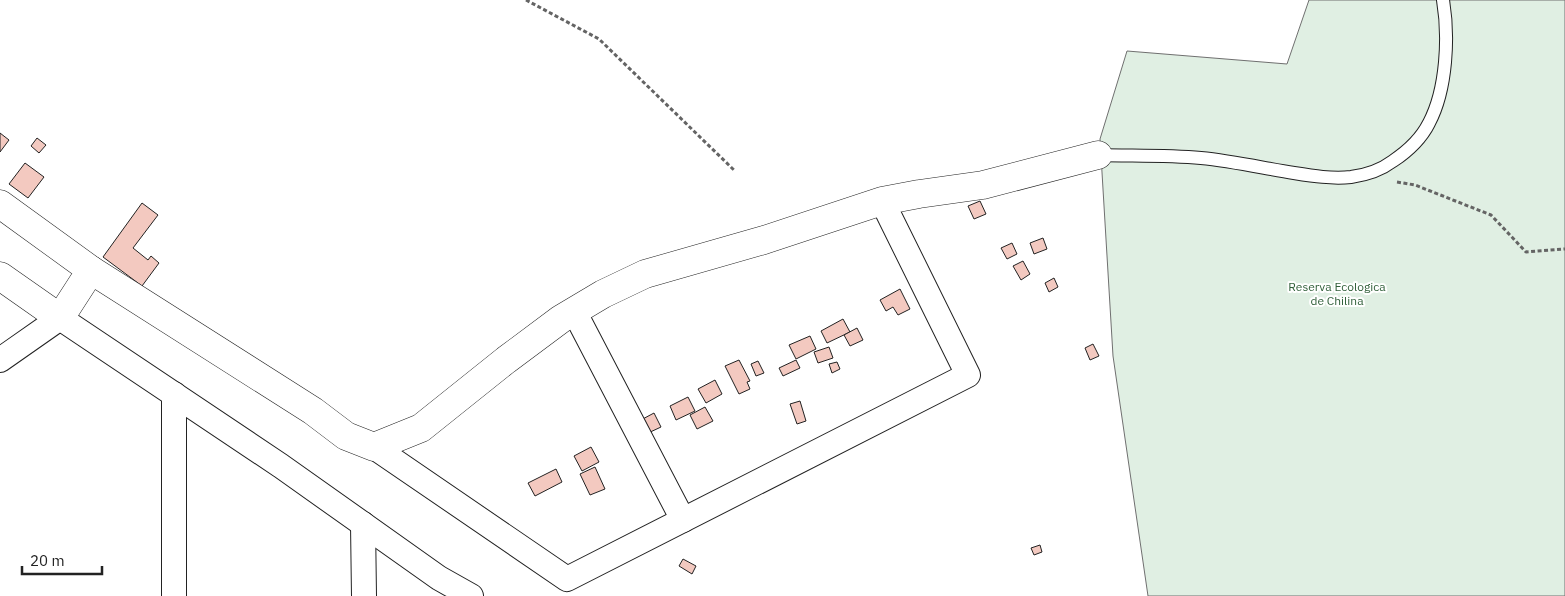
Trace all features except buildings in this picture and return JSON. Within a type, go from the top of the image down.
[{"type":"street","points":[[374,447],[421,428],[561,319],[603,294],[645,274],[764,240],[882,201],[983,185],[1098,155]]},
{"type":"street","points":[[0,204],[91,270],[313,411],[346,436],[374,447],[567,579],[968,375],[882,201]]},
{"type":"street","points":[[0,360],[60,318],[91,270]]},
{"type":"street","points":[[0,276],[281,466],[439,578],[471,596]]},
{"type":"street","points":[[574,311],[683,520]]},
{"type":"street","points":[[174,394],[174,596]]},
{"type":"street","points":[[362,524],[364,596]]},
{"type":"lane","points":[[1098,155],[1201,158],[1322,177],[1351,177],[1370,173],[1404,154],[1419,139],[1436,107],[1445,64],[1446,21],[1443,0]]},
{"type":"path","points":[[526,0],[599,39],[735,171]]},
{"type":"path","points":[[1360,175],[1414,185],[1491,215],[1526,252],[1565,249]]},
{"type":"green space","name":"Reserva Ecologica de Chilina","points":[[1309,0],[1565,0],[1565,596],[1148,596],[1113,356],[1100,139],[1127,51],[1287,64]]}]
